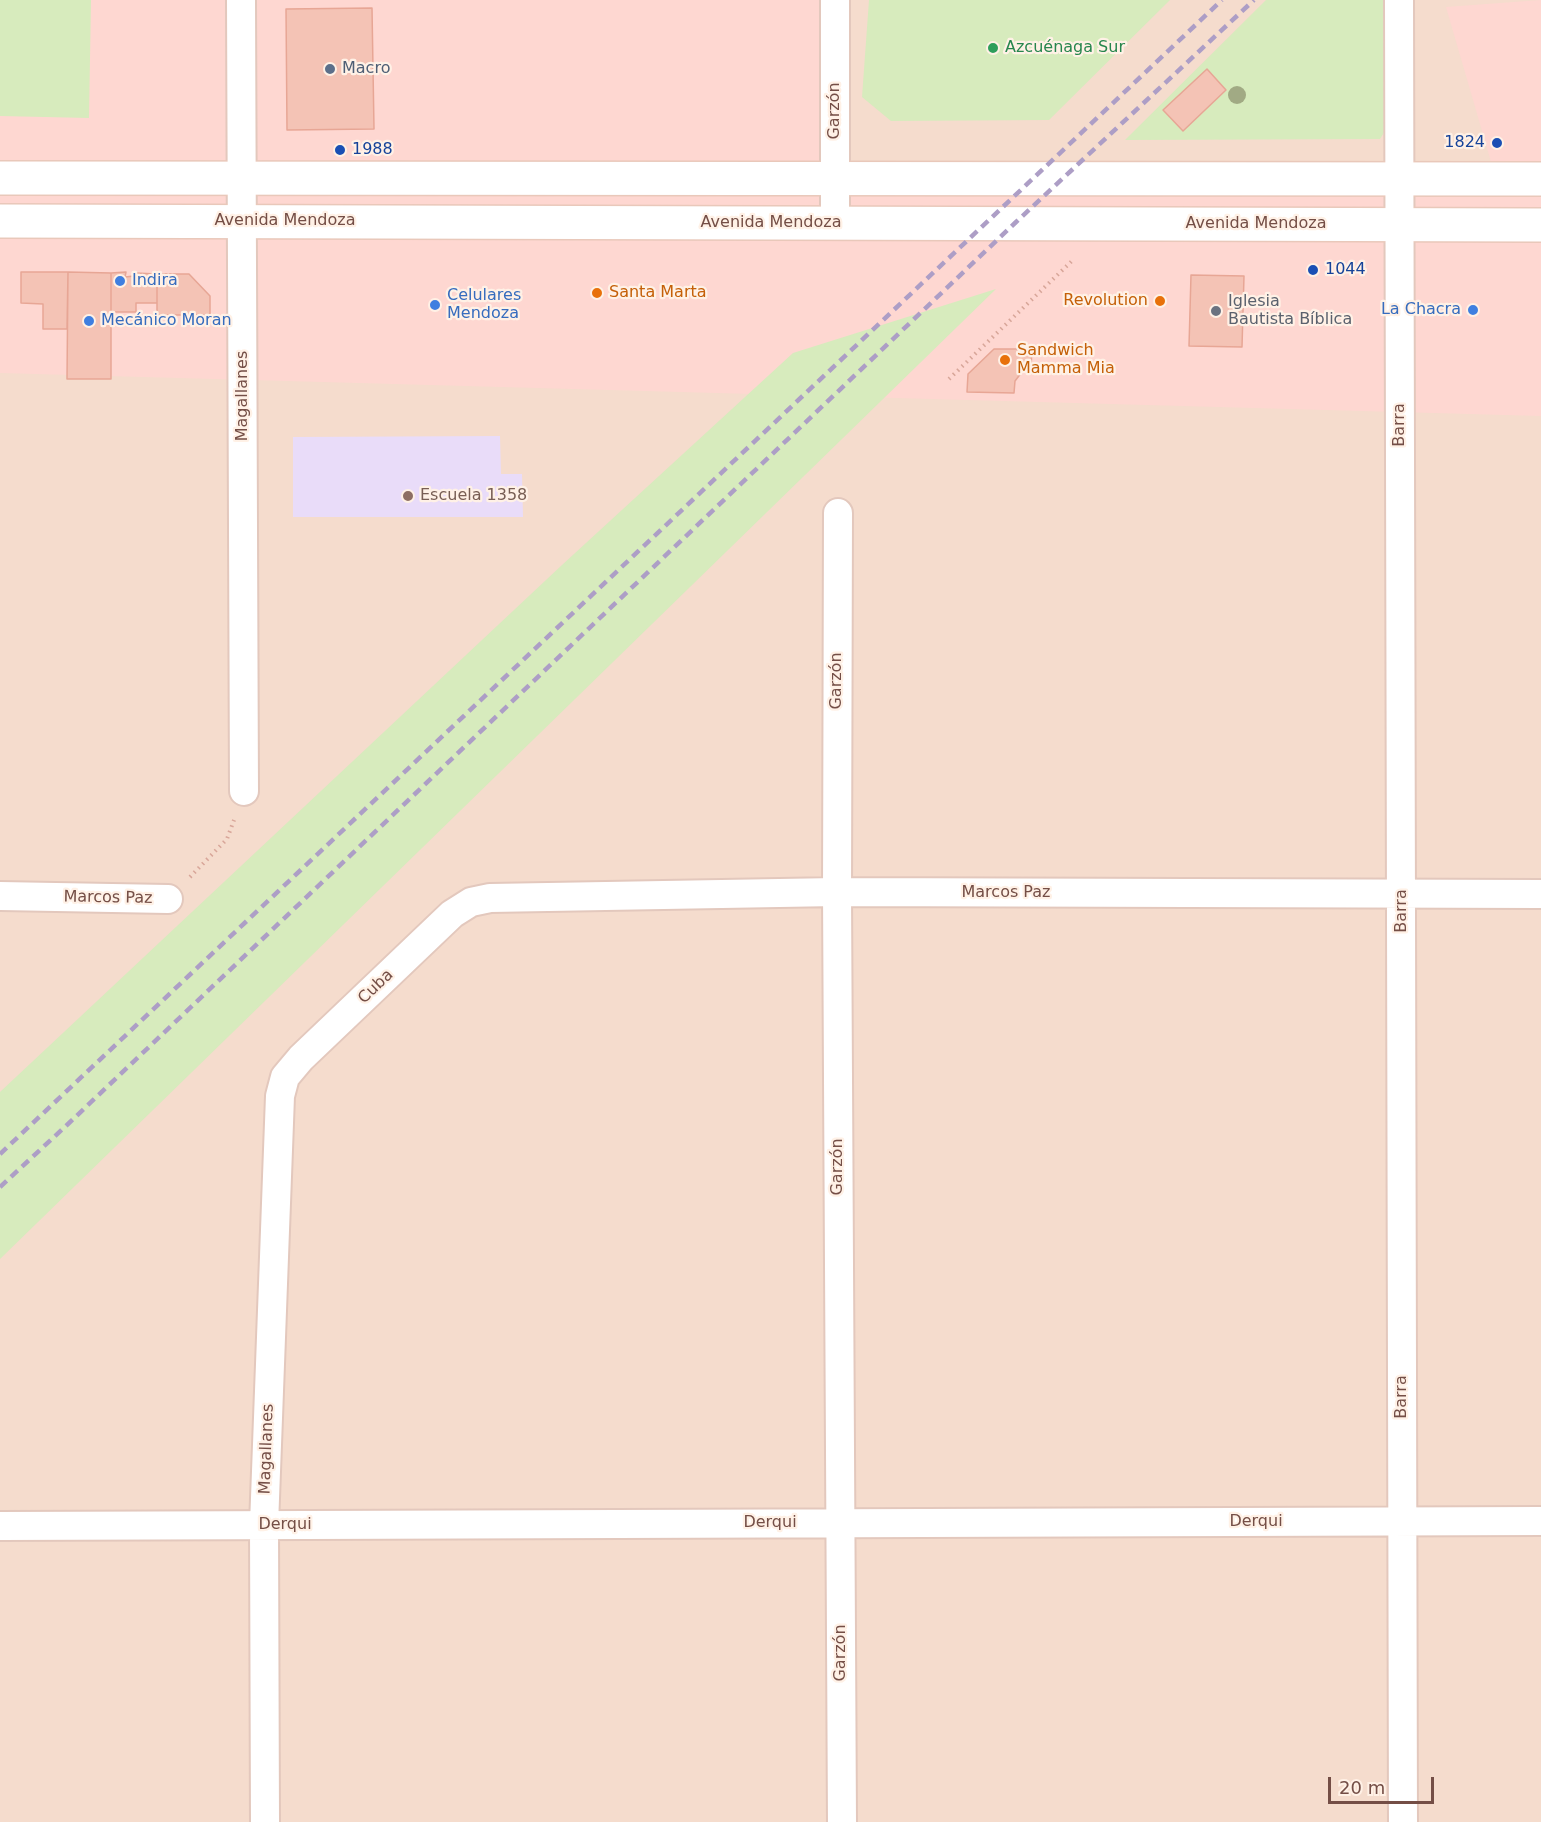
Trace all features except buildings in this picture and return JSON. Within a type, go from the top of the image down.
[{"type":"main road","points":[[0,178],[1541,179]]},
{"type":"main road","name":"Avenida Mendoza","points":[[0,220],[1541,225]]},
{"type":"street","name":"Magallanes","points":[[242,0],[244,791]]},
{"type":"street","name":"Garzón","points":[[835,0],[835,223]]},
{"type":"street","name":"Barra","points":[[1399,0],[1403,1822]]},
{"type":"street","name":"Garzón","points":[[838,513],[837,892],[842,1822]]},
{"type":"street","name":"Marcos Paz","points":[[471,902],[490,898],[837,892],[1541,894]]},
{"type":"street","name":"Marcos Paz","points":[[0,897],[168,899]]},
{"type":"street","name":"Cuba","points":[[285,1077],[301,1058],[452,914],[471,902]]},
{"type":"street","name":"Magallanes","points":[[265,1822],[264,1525],[280,1096],[285,1077]]},
{"type":"street","name":"Derqui","points":[[0,1526],[1541,1521]]},
{"type":"path","points":[[949,379],[1111,224]]},
{"type":"path","name":"Marcos Paz","points":[[168,899],[227,839]]},
{"type":"shaded area","points":[[0,0],[1541,0],[1541,1822],[0,1822]]},
{"type":"shaded area","points":[[0,0],[835,0],[835,178],[1496,179],[1446,7],[1541,0],[1541,416],[0,373]]},
{"type":"shaded area","name":"Escuela 1358","points":[[500,436],[501,474],[522,474],[523,517],[293,517],[293,437]]},
{"type":"green space","points":[[0,0],[91,0],[89,118],[0,116]]},
{"type":"green space","name":"Azcuénaga Sur","points":[[869,0],[1170,0],[1049,120],[891,121],[862,97]]},
{"type":"green space","points":[[1266,0],[1392,0],[1390,123],[1380,139],[1125,140]]},
{"type":"green space","points":[[996,289],[0,1259],[0,1092],[562,565],[793,353]]},
{"type":"railway","points":[[0,1154],[1222,0]]},
{"type":"railway","points":[[0,1187],[1015,223],[1254,0]]},
{"type":"place","name":"Azcuénaga Sur","points":[[993,48]]},
{"type":"place","name":"Macro","points":[[330,69]]},
{"type":"place","name":"1824","points":[[1497,143]]},
{"type":"place","name":"1988","points":[[340,150]]},
{"type":"place","name":"1044","points":[[1313,270]]},
{"type":"place","name":"Indira","points":[[120,281]]},
{"type":"place","name":"Santa Marta","points":[[597,293]]},
{"type":"place","name":"Revolution","points":[[1160,301]]},
{"type":"place","name":"Celulares Mendoza","points":[[435,305]]},
{"type":"place","name":"La Chacra","points":[[1473,310]]},
{"type":"place","name":"Iglesia Bautista Bíblica","points":[[1216,311]]},
{"type":"place","name":"Mecánico Moran","points":[[89,321]]},
{"type":"place","name":"Sandwich Mamma Mia","points":[[1005,360]]},
{"type":"place","name":"Escuela 1358","points":[[408,496]]}]
